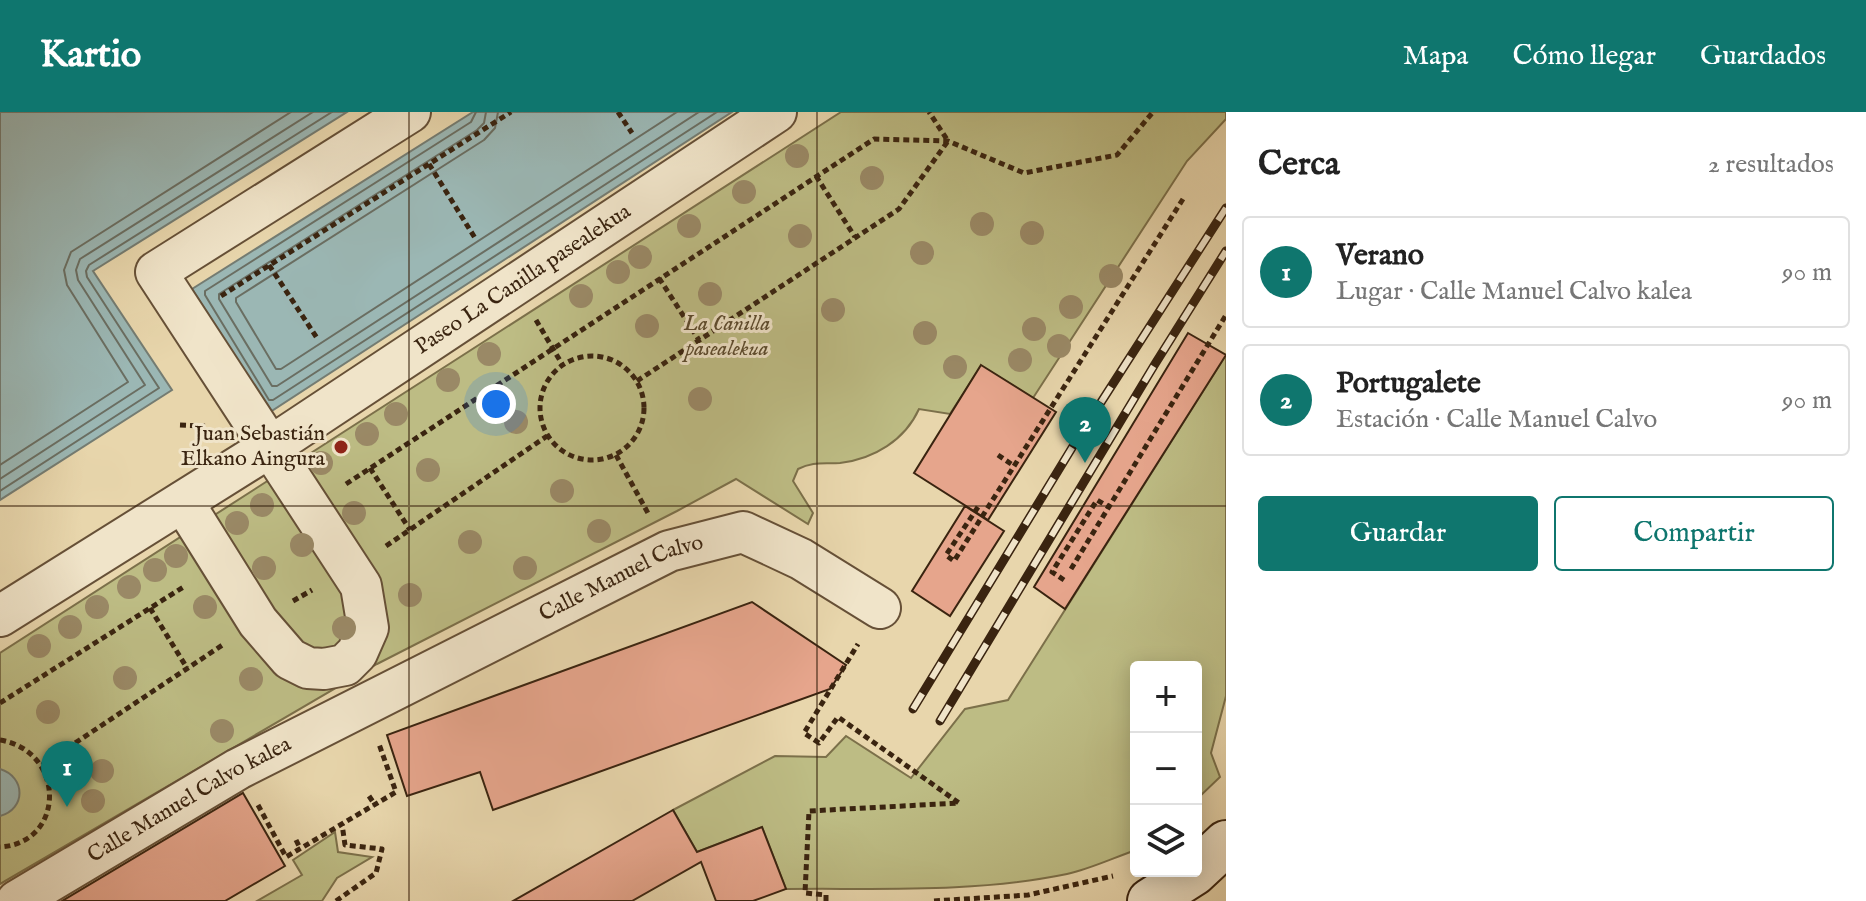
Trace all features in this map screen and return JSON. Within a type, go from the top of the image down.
[{"type":"street","points":[[183,502],[258,622],[290,659],[308,668],[324,669],[345,665],[357,653],[368,628],[361,586],[156,272],[410,112]]},
{"type":"street","name":"Paseo La Canilla pasealekua","points":[[0,616],[270,447],[776,112]]},
{"type":"street","name":"Calle Manuel Calvo","points":[[365,704],[669,551],[743,532],[801,559],[880,608]]},
{"type":"street","points":[[345,665],[365,704]]},
{"type":"street","name":"Calle Manuel Calvo kalea","points":[[17,901],[238,769],[365,704]]},
{"type":"street","points":[[1150,901],[1194,873],[1226,843]]},
{"type":"path","points":[[216,299],[511,112]]},
{"type":"path","points":[[618,112],[632,133]]},
{"type":"path","points":[[929,112],[948,141]]},
{"type":"path","points":[[310,506],[874,139],[948,141],[1024,173],[1117,155],[1153,112]]},
{"type":"path","points":[[637,381],[899,209],[948,141]]},
{"type":"path","points":[[428,164],[475,238]]},
{"type":"path","points":[[816,176],[855,237]]},
{"type":"path","points":[[978,507],[946,555],[954,561],[1183,199]]},
{"type":"path","points":[[269,265],[317,338]]},
{"type":"path","points":[[659,278],[699,340]]},
{"type":"path","points":[[1071,569],[1226,315]]},
{"type":"path","points":[[553,347],[562,364]]},
{"type":"path","points":[[580,357],[612,359],[626,368],[637,381],[644,398],[644,416],[638,433],[627,448],[616,455],[594,461],[576,459],[560,450],[547,436],[541,421],[543,388],[562,364],[580,357]]},
{"type":"path","points":[[616,455],[669,551]]},
{"type":"path","points":[[998,455],[1014,466]]},
{"type":"path","points":[[370,468],[410,530]]},
{"type":"path","points":[[1064,580],[1052,572],[1097,500],[1109,507]]},
{"type":"path","points":[[0,703],[222,563]]},
{"type":"path","points":[[150,608],[188,669]]},
{"type":"path","points":[[826,901],[826,895],[805,893],[809,811],[959,803],[838,717],[819,743],[804,733],[880,608]]},
{"type":"path","points":[[264,815],[286,857],[396,792],[365,704]]},
{"type":"path","points":[[0,740],[29,751],[42,765],[50,798],[46,815],[37,830],[24,840],[0,847]]},
{"type":"path","points":[[369,796],[375,805]]},
{"type":"path","points":[[336,901],[376,873],[382,849],[345,845],[342,824]]},
{"type":"path","points":[[296,840],[300,848]]},
{"type":"path","points":[[934,901],[1028,895],[1116,875]]},
{"type":"green space","name":"La Canilla pasealekua","points":[[841,112],[1226,112],[1226,119],[1187,161],[1033,398],[981,366],[950,414],[919,409],[897,439],[876,452],[853,461],[814,464],[798,469],[793,481],[813,513],[808,524],[736,479],[377,664],[0,884],[0,653]]},
{"type":"green space","points":[[1226,355],[1226,696],[1211,753],[1220,777],[1202,794],[1202,661],[1130,661],[1130,852],[1076,872],[962,887],[786,889],[762,827],[697,852],[673,810],[775,756],[826,757],[846,736],[911,778],[965,709],[1008,700]]},
{"type":"green space","points":[[335,832],[338,852],[372,857],[337,878],[322,901],[257,901],[302,875],[293,860]]},
{"type":"water","points":[[0,112],[347,112],[93,271],[172,390],[0,500]]},
{"type":"water","points":[[473,112],[732,112],[267,414],[240,364],[192,289]]},
{"type":"water","points":[[0,769],[15,779],[20,793],[15,807],[0,816]]},
{"type":"building","points":[[1188,333],[1226,355],[1065,609],[1034,587]]},
{"type":"building","points":[[981,365],[1056,412],[988,520],[914,473]]},
{"type":"building","points":[[965,506],[1004,531],[950,616],[912,591]]},
{"type":"building","points":[[752,602],[846,665],[830,689],[493,810],[480,772],[407,796],[387,735]]},
{"type":"building","points":[[243,793],[285,866],[225,901],[62,901]]},
{"type":"building","points":[[673,810],[697,852],[762,827],[786,889],[753,901],[716,901],[701,862],[632,901],[513,901]]},
{"type":"railway","points":[[913,709],[1078,438],[1226,208]]},
{"type":"railway","points":[[940,721],[1226,251]]},
{"type":"place","name":"Juan Sebastián Elkano Aingura","points":[[341,447]]},
{"type":"place","name":"Portugalete","points":[[1085,463]]},
{"type":"place","name":"Verano","points":[[67,807]]}]
